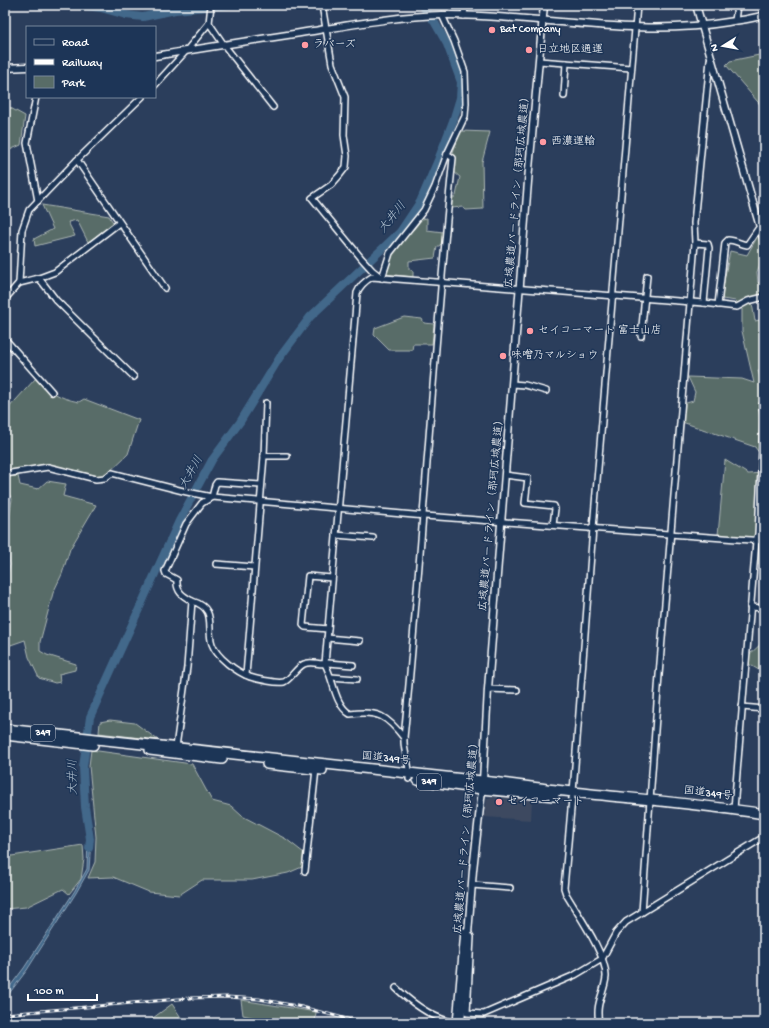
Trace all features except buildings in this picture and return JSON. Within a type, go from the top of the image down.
[{"type":"highway","name":"国道349号","points":[[5,729],[94,742],[316,769],[409,776]]},
{"type":"highway","name":"国道349号","points":[[5,735],[81,740]]},
{"type":"highway","name":"国道349号","points":[[94,742],[176,747],[482,785],[650,803],[734,809],[764,814]]},
{"type":"highway","name":"国道349号","points":[[650,803],[764,820]]},
{"type":"street","points":[[322,5],[332,64],[345,97],[344,135],[348,156],[346,167],[340,176],[331,185],[312,198],[362,259],[382,278]]},
{"type":"street","points":[[464,16],[465,5]]},
{"type":"street","name":"広域農道バードライン（那珂広域農道）","points":[[461,1023],[467,946],[466,932],[482,785],[512,384],[544,5]]},
{"type":"street","points":[[600,1023],[598,1004],[606,979],[606,969],[564,888],[637,5]]},
{"type":"street","points":[[696,5],[764,241]]},
{"type":"street","points":[[735,21],[737,5]]},
{"type":"street","points":[[156,84],[209,23],[211,8]]},
{"type":"street","points":[[382,278],[390,253],[424,210],[464,116],[466,103],[465,72],[454,41],[442,16]]},
{"type":"street","points":[[156,56],[392,19],[417,17],[464,16],[543,20],[635,28],[671,29],[702,27],[764,16]]},
{"type":"street","points":[[209,23],[224,45],[273,107]]},
{"type":"street","points":[[642,912],[695,243],[694,223],[711,63],[710,55]]},
{"type":"street","points":[[539,61],[631,68]]},
{"type":"street","points":[[564,96],[566,63]]},
{"type":"street","points":[[5,68],[26,67]]},
{"type":"street","points":[[36,98],[27,143],[38,201]]},
{"type":"street","points":[[19,283],[22,230],[29,210],[77,160],[141,98]]},
{"type":"street","points":[[409,776],[410,769],[403,748],[441,283],[453,158],[447,154]]},
{"type":"street","points":[[77,160],[165,288]]},
{"type":"street","points":[[5,299],[19,283],[55,272],[119,223]]},
{"type":"street","points":[[718,304],[725,243],[728,240],[734,240],[747,246],[758,229],[760,229]]},
{"type":"street","points":[[695,243],[708,244],[709,248],[704,303]]},
{"type":"street","points":[[641,336],[647,276]]},
{"type":"street","points":[[404,738],[387,719],[372,713],[365,712],[350,714],[344,710],[338,700],[331,677],[325,664],[357,293],[359,286],[372,277],[718,304],[737,307],[748,301],[764,297]]},
{"type":"street","points":[[39,278],[56,300],[134,377]]},
{"type":"street","points":[[5,339],[52,392]]},
{"type":"street","points":[[512,384],[525,385],[546,391]]},
{"type":"street","points":[[246,675],[264,456],[266,403]]},
{"type":"street","points":[[734,809],[750,607],[756,541],[758,534],[764,416],[762,405],[764,403]]},
{"type":"street","points":[[264,456],[287,456]]},
{"type":"street","points":[[5,474],[48,467],[96,479],[104,478],[112,473],[200,495],[260,502],[764,541]]},
{"type":"street","points":[[505,475],[528,478],[525,503],[554,506],[556,509],[554,525]]},
{"type":"street","points":[[261,485],[217,482],[212,497],[202,502],[186,524],[165,571],[166,574],[177,580],[176,586],[178,592],[192,601],[197,602],[208,614],[210,621],[211,643],[218,655],[223,660],[252,678],[276,682],[285,681],[303,664],[312,662],[353,665]]},
{"type":"street","points":[[336,535],[373,538]]},
{"type":"street","points":[[216,564],[254,567]]},
{"type":"street","points":[[328,629],[305,627],[303,625],[308,576],[332,578]]},
{"type":"street","points":[[176,747],[187,667],[192,601]]},
{"type":"street","points":[[750,607],[764,608]]},
{"type":"street","points":[[327,638],[360,641]]},
{"type":"street","points":[[331,677],[357,679]]},
{"type":"street","points":[[488,689],[517,690]]},
{"type":"street","points":[[742,707],[764,709]]},
{"type":"street","points":[[305,871],[316,769]]},
{"type":"street","points":[[466,932],[471,937],[467,1013],[484,1014],[575,975],[602,959],[616,934],[626,922],[764,837]]},
{"type":"street","points":[[472,885],[510,888]]},
{"type":"street","points":[[396,988],[427,1012],[436,1017],[456,1023],[466,932]]},
{"type":"street","points":[[252,1023],[253,1021],[259,1020],[267,1023]]},
{"type":"shaded area","points":[[496,794],[524,796],[532,800],[531,820],[484,817],[487,799]]},
{"type":"shaded area","points":[[88,838],[91,838],[89,870],[27,970],[5,999],[5,993],[24,968],[74,892],[87,869]]},
{"type":"green space","points":[[764,55],[764,109],[726,65],[730,61]]},
{"type":"green space","points":[[5,105],[25,116],[21,145],[5,152]]},
{"type":"green space","points":[[461,131],[490,132],[482,162],[483,209],[466,210],[463,207],[451,208],[452,199],[456,196],[460,177],[452,167],[452,156]]},
{"type":"green space","points":[[42,205],[109,216],[114,224],[88,242],[77,220],[68,222],[75,236],[35,246],[34,239],[53,229]]},
{"type":"green space","points":[[427,218],[427,230],[443,232],[443,243],[437,247],[435,258],[409,261],[409,269],[413,271],[413,277],[385,274],[392,254],[410,229],[414,229],[422,219]]},
{"type":"green space","points":[[759,234],[764,253],[757,272],[758,283],[764,281],[764,294],[751,297],[755,321],[764,319],[764,370],[758,371],[764,389],[764,400],[759,405],[760,436],[764,440],[764,460],[755,447],[682,422],[683,404],[693,401],[695,392],[688,377],[742,379],[754,383],[742,331],[742,309],[736,301],[722,299],[730,251],[747,255]]},
{"type":"green space","points":[[404,317],[422,319],[424,323],[434,324],[432,344],[413,344],[412,350],[389,350],[374,335],[375,328]]},
{"type":"green space","points":[[36,378],[51,391],[60,396],[79,402],[84,399],[139,420],[128,454],[106,475],[97,476],[45,464],[5,472],[5,412]]},
{"type":"green space","points":[[725,460],[748,474],[764,473],[764,564],[756,564],[759,539],[718,535]]},
{"type":"green space","points":[[18,476],[20,485],[38,489],[47,481],[66,484],[63,496],[96,505],[70,549],[62,574],[53,593],[40,642],[40,651],[47,655],[76,664],[75,670],[59,674],[60,682],[55,683],[39,678],[29,657],[25,640],[5,647],[5,583],[10,565],[6,539],[12,499],[5,487],[5,477]]},
{"type":"green space","points":[[764,628],[764,673],[747,663],[749,655],[763,642]]},
{"type":"green space","points":[[110,720],[135,723],[158,740],[99,733],[100,722]]},
{"type":"green space","points":[[91,750],[192,764],[212,801],[231,806],[242,816],[286,839],[304,853],[302,867],[288,873],[252,880],[202,880],[179,895],[149,892],[113,877],[88,878],[95,862],[96,837],[89,766]]},
{"type":"green space","points":[[83,845],[84,859],[81,879],[69,894],[63,889],[26,907],[5,909],[5,857]]},
{"type":"green space","points":[[241,1000],[316,1012],[315,1023],[302,1021],[300,1023],[287,1023],[284,1021],[276,1023],[243,1015]]},
{"type":"green space","points":[[172,1004],[182,1019],[180,1023],[152,1023],[153,1018]]},
{"type":"waterway","points":[[78,5],[101,8],[126,15],[143,17],[175,10],[229,5]]},
{"type":"waterway","name":"大井川","points":[[89,848],[90,839],[85,807],[83,767],[90,717],[179,521],[212,460],[240,422],[280,357],[310,317],[400,232],[420,202],[438,160],[460,98],[461,82],[447,44],[435,23],[422,5]]},
{"type":"railway","points":[[5,1014],[190,998],[227,997],[259,999],[302,1007],[362,1023]]},
{"type":"place","name":"Bat Company","points":[[492,30]]},
{"type":"place","name":"ラバーズ","points":[[305,45]]},
{"type":"place","name":"日立地区通運","points":[[529,50]]},
{"type":"place","name":"西濃運輸","points":[[543,142]]},
{"type":"place","name":"セイコーマート 富士山店","points":[[530,331]]},
{"type":"place","name":"味噌乃マルショウ","points":[[503,356]]},
{"type":"place","name":"セイコーマート","points":[[499,802]]}]
